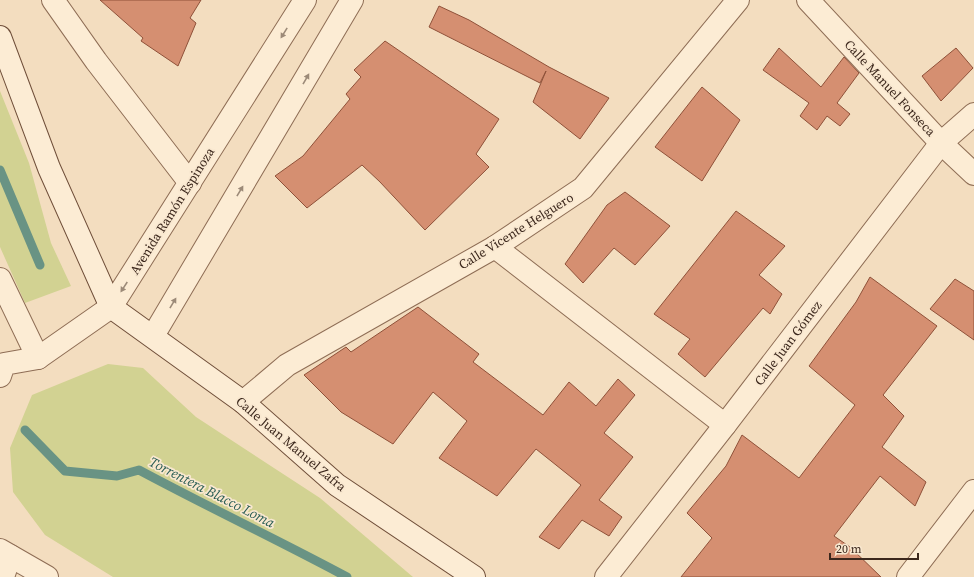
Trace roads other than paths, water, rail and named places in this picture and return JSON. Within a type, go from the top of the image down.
[{"type":"street","points":[[53,0],[96,61],[190,183]]},
{"type":"street","name":"Avenida Ramón Espinoza","points":[[1,367],[38,358],[111,307],[305,0]]},
{"type":"street","points":[[153,336],[352,0]]},
{"type":"street","name":"Calle Vicente Helguero","points":[[242,402],[287,365],[495,247],[584,188],[738,0]]},
{"type":"street","name":"Calle Manuel Fonseca","points":[[808,0],[941,142],[974,174]]},
{"type":"street","points":[[0,37],[49,168],[111,307]]},
{"type":"street","name":"Calle Juan Gómez","points":[[606,577],[725,425],[941,142],[974,114]]},
{"type":"street","points":[[495,247],[725,425]]},
{"type":"street","points":[[0,279],[38,358]]},
{"type":"street","name":"Calle Juan Manuel Zafra","points":[[111,307],[242,402],[337,485],[474,577]]},
{"type":"street","points":[[908,577],[974,491]]},
{"type":"street","points":[[3,577],[5,553],[47,577]]},
{"type":"waterway","points":[[0,170],[40,265]]},
{"type":"waterway","name":"Torrentera Blacco Loma","points":[[25,430],[65,471],[117,476],[139,470],[347,577]]}]
